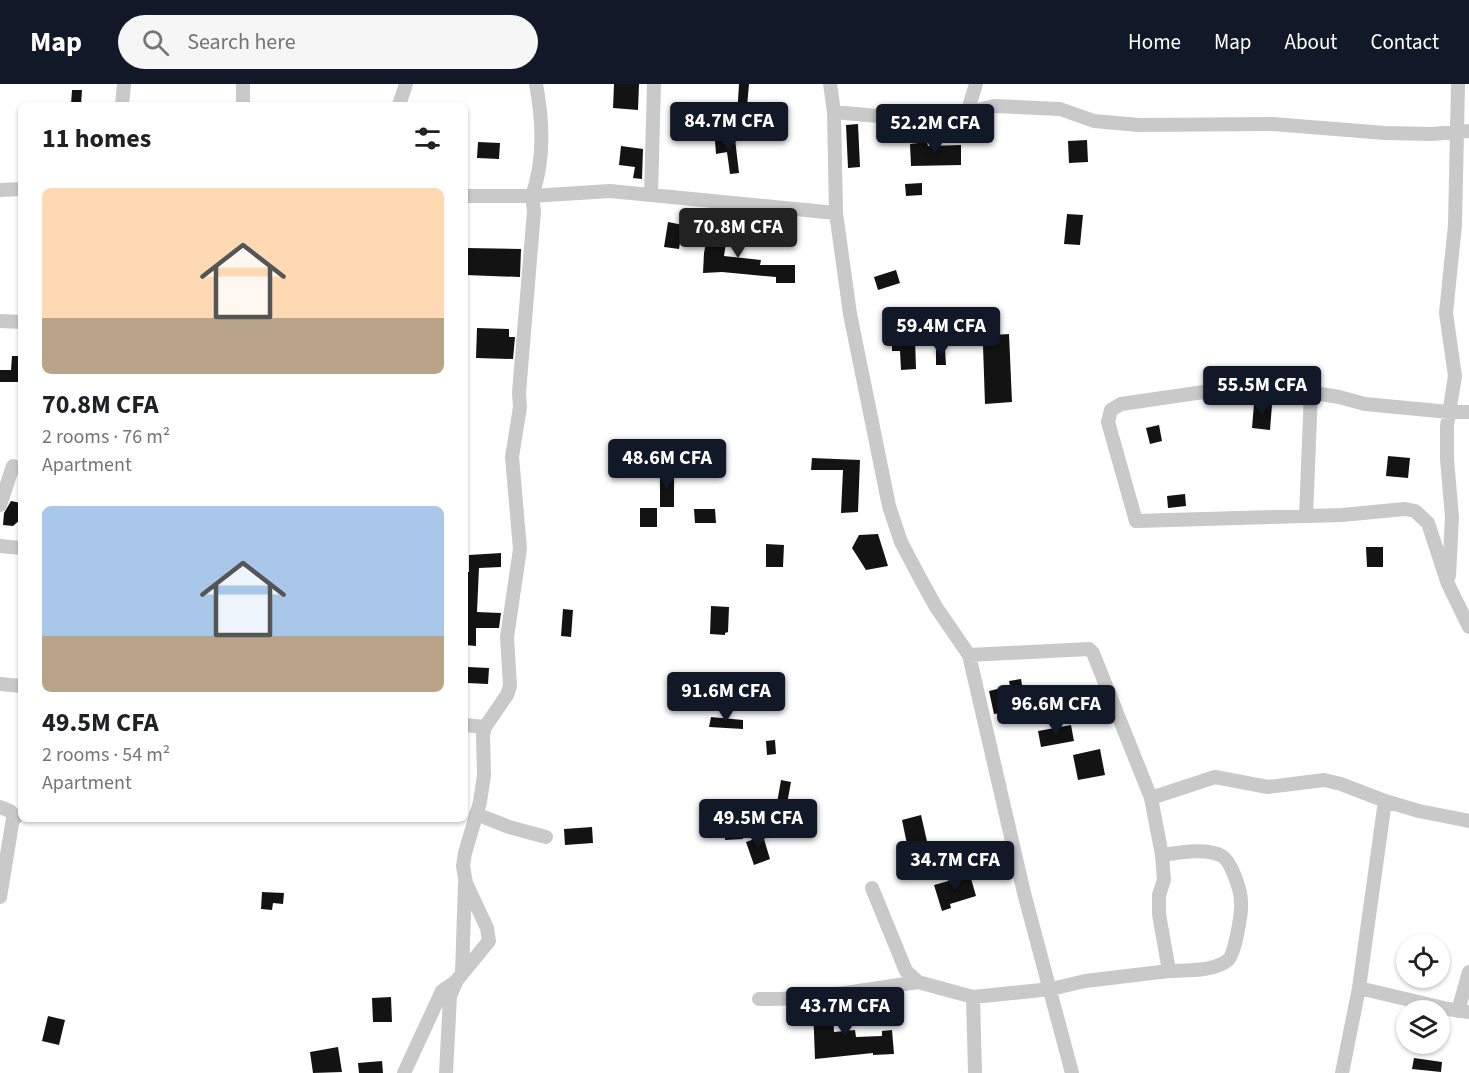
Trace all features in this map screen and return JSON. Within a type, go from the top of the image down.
[{"type":"street","points":[[123,102],[124,84]]},
{"type":"street","points":[[243,84],[243,102]]},
{"type":"street","points":[[400,102],[406,84]]},
{"type":"street","points":[[446,1073],[450,996],[460,977],[489,941],[487,928],[466,883],[463,866],[484,775],[483,735],[510,686],[507,637],[520,549],[512,457],[519,407],[534,211],[532,196],[539,175],[541,155],[540,106],[536,84]]},
{"type":"street","points":[[651,195],[654,84]]},
{"type":"street","points":[[830,84],[834,112],[836,213],[850,314],[889,506],[901,542],[921,580],[936,607],[969,654],[1024,893],[1072,1073]]},
{"type":"street","points":[[967,114],[976,84]]},
{"type":"street","points":[[1448,584],[1452,517],[1447,459],[1449,412],[1455,376],[1446,313],[1464,131],[1458,84]]},
{"type":"street","points":[[834,112],[910,119],[967,114],[994,106],[1060,109],[1094,121],[1139,125],[1273,124],[1385,133],[1442,134],[1464,131]]},
{"type":"street","points":[[0,189],[18,189]]},
{"type":"street","points":[[468,196],[532,196],[609,191],[836,213]]},
{"type":"street","points":[[0,321],[18,322]]},
{"type":"street","points":[[1469,412],[1365,404],[1311,392],[1258,384],[1121,404],[1111,410],[1108,422],[1136,520],[1342,515],[1405,509],[1415,511],[1428,523],[1448,584],[1469,627]]},
{"type":"street","points":[[1306,516],[1311,392]]},
{"type":"street","points":[[0,505],[11,466]]},
{"type":"street","points":[[0,546],[18,548]]},
{"type":"street","points":[[969,654],[1089,650],[1093,653],[1151,798],[1162,855],[1164,880],[1159,895],[1159,914],[1168,971]]},
{"type":"street","points":[[0,684],[18,686]]},
{"type":"street","points":[[468,725],[485,728]]},
{"type":"street","points":[[1151,798],[1215,777],[1268,787],[1324,780],[1419,811],[1469,821]]},
{"type":"street","points":[[1342,1073],[1359,988],[1385,801]]},
{"type":"street","points":[[0,807],[18,813]]},
{"type":"street","points":[[0,897],[13,818],[18,813]]},
{"type":"street","points":[[476,813],[509,827],[546,837]]},
{"type":"street","points":[[759,999],[783,1000],[828,996],[918,982],[974,997],[1051,989],[1085,981],[1191,970],[1215,966],[1229,959],[1233,950],[1241,898],[1227,860],[1219,854],[1187,852],[1162,855]]},
{"type":"street","points":[[404,1073],[442,991],[460,977],[465,874]]},
{"type":"street","points":[[872,888],[906,971],[918,982]]},
{"type":"street","points":[[1359,988],[1464,1012],[1469,972]]},
{"type":"street","points":[[974,997],[975,1073]]},
{"type":"building","points":[[614,84],[639,84],[638,110],[613,108]]},
{"type":"building","points":[[739,84],[749,84],[746,118],[737,117]]},
{"type":"building","points":[[72,90],[82,90],[81,102],[71,102]]},
{"type":"building","points":[[858,124],[860,167],[848,168],[846,125]]},
{"type":"building","points":[[735,139],[739,173],[730,174],[727,152],[716,154],[715,141]]},
{"type":"building","points":[[1087,140],[1088,162],[1069,163],[1068,141]]},
{"type":"building","points":[[478,142],[500,143],[499,159],[477,158]]},
{"type":"building","points":[[927,142],[928,146],[961,145],[961,165],[911,166],[910,144]]},
{"type":"building","points":[[621,146],[643,149],[642,179],[633,178],[635,167],[619,165]]},
{"type":"building","points":[[922,183],[922,195],[906,196],[905,184]]},
{"type":"building","points":[[1067,214],[1083,215],[1080,245],[1064,244]]},
{"type":"building","points":[[710,220],[729,223],[724,256],[761,260],[760,265],[795,265],[795,283],[776,283],[776,277],[722,272],[703,273]]},
{"type":"building","points":[[668,222],[683,225],[679,249],[664,247]]},
{"type":"building","points":[[468,248],[521,249],[520,277],[468,275]]},
{"type":"building","points":[[896,270],[900,283],[878,290],[874,277]]},
{"type":"building","points":[[982,316],[993,316],[994,335],[1009,334],[1012,402],[985,404]]},
{"type":"building","points":[[477,328],[509,329],[509,337],[515,337],[513,359],[476,358]]},
{"type":"building","points":[[892,339],[915,339],[916,369],[901,370],[900,351],[892,351]]},
{"type":"building","points":[[936,350],[945,350],[946,365],[936,365]]},
{"type":"building","points":[[12,356],[18,356],[18,382],[0,382],[0,370],[11,370]]},
{"type":"building","points":[[1254,404],[1272,405],[1270,430],[1252,428]]},
{"type":"building","points":[[1159,425],[1162,441],[1150,444],[1146,428]]},
{"type":"building","points":[[1388,456],[1410,458],[1408,478],[1386,476]]},
{"type":"building","points":[[812,458],[860,460],[858,512],[841,513],[843,470],[811,470]]},
{"type":"building","points":[[660,473],[674,473],[674,507],[660,507]]},
{"type":"building","points":[[1185,494],[1186,506],[1168,508],[1167,496]]},
{"type":"building","points":[[11,501],[18,502],[18,522],[13,526],[3,525],[4,513]]},
{"type":"building","points":[[640,508],[657,508],[657,527],[640,527]]},
{"type":"building","points":[[694,509],[715,509],[716,523],[695,523]]},
{"type":"building","points":[[878,534],[888,566],[866,570],[852,548],[859,535]]},
{"type":"building","points":[[766,544],[784,545],[783,567],[766,567]]},
{"type":"building","points":[[1366,547],[1383,547],[1383,567],[1367,567]]},
{"type":"building","points":[[501,553],[501,567],[479,568],[477,612],[501,613],[499,628],[476,628],[476,646],[468,645],[469,555]]},
{"type":"building","points":[[711,606],[729,607],[728,632],[725,635],[710,634]]},
{"type":"building","points":[[563,609],[573,610],[571,637],[561,636]]},
{"type":"building","points":[[468,667],[489,668],[488,684],[468,683]]},
{"type":"building","points":[[1021,679],[1026,709],[994,714],[989,691],[1010,686],[1009,681]]},
{"type":"building","points":[[733,689],[734,700],[717,702],[716,692]]},
{"type":"building","points":[[711,717],[743,720],[743,729],[709,727]]},
{"type":"building","points":[[1071,725],[1074,741],[1041,747],[1038,731]]},
{"type":"building","points":[[775,740],[776,754],[767,755],[766,741]]},
{"type":"building","points":[[1100,749],[1105,775],[1078,780],[1073,755]]},
{"type":"building","points":[[781,780],[791,782],[787,804],[777,803]]},
{"type":"building","points":[[794,799],[810,805],[807,815],[791,810]]},
{"type":"building","points":[[921,815],[929,850],[909,854],[902,820]]},
{"type":"building","points":[[592,827],[593,843],[565,845],[564,829]]},
{"type":"building","points":[[742,828],[743,839],[725,840],[725,829]]},
{"type":"building","points":[[763,836],[770,859],[754,865],[746,842]]},
{"type":"building","points":[[970,875],[976,896],[950,904],[951,908],[942,911],[934,885]]},
{"type":"building","points":[[262,892],[284,893],[283,904],[273,903],[272,910],[261,909]]},
{"type":"building","points":[[391,997],[392,1022],[373,1022],[372,998]]},
{"type":"building","points":[[833,1004],[834,1032],[855,1030],[856,1037],[882,1036],[882,1031],[892,1030],[894,1054],[873,1055],[873,1053],[815,1059],[813,1006]]},
{"type":"building","points":[[48,1016],[65,1020],[59,1045],[42,1041]]},
{"type":"building","points":[[338,1047],[342,1072],[313,1073],[310,1052]]},
{"type":"building","points":[[1414,1058],[1442,1062],[1441,1072],[1412,1069]]},
{"type":"building","points":[[382,1061],[383,1073],[359,1073],[358,1063]]}]
